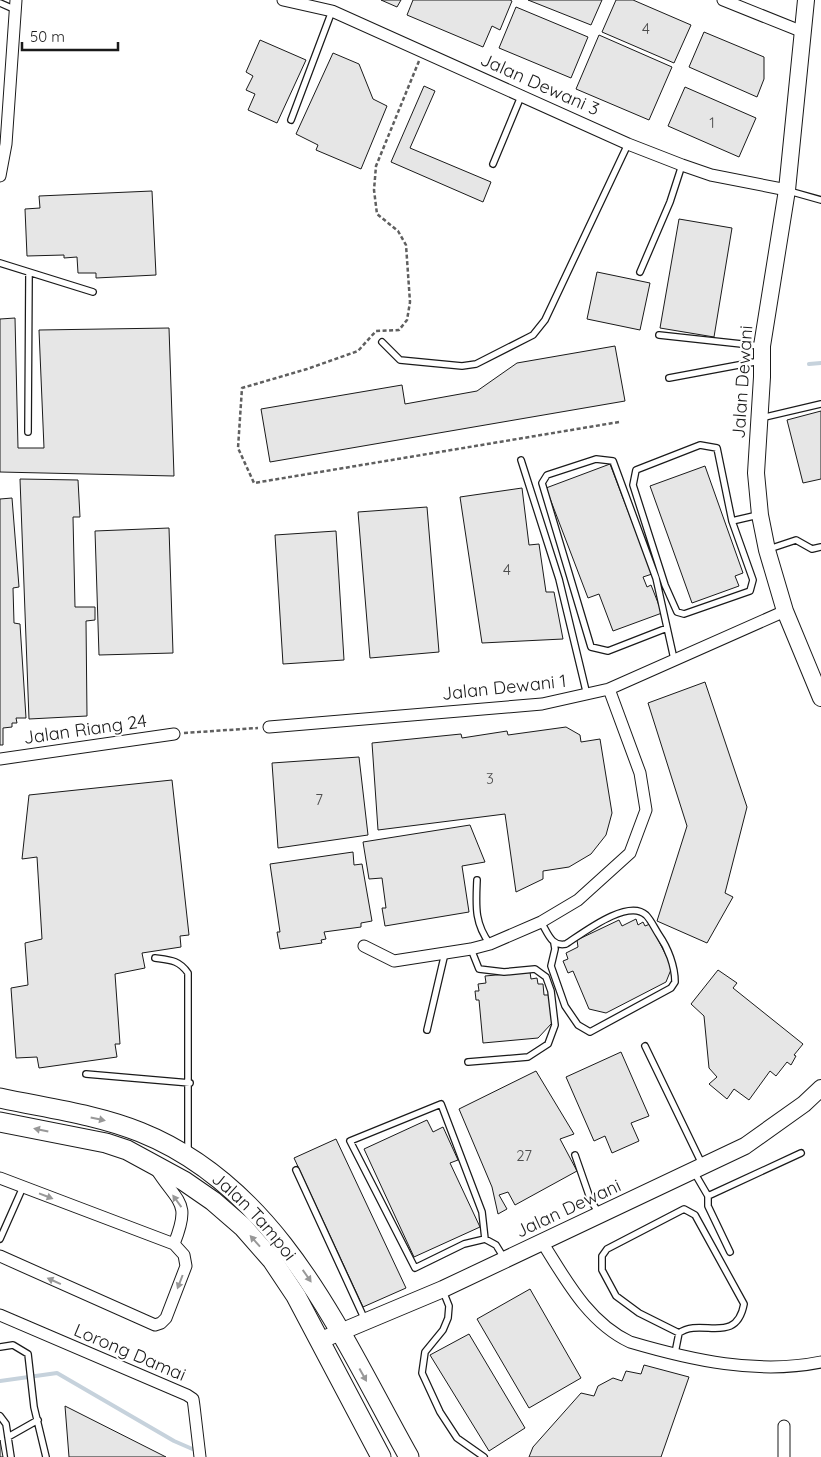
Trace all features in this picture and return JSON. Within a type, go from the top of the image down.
[{"type":"main road","name":"Jalan Tampoi","points":[[0,1098],[110,1122],[141,1133],[188,1159],[224,1182],[256,1211],[287,1248],[307,1276],[409,1457]]},
{"type":"main road","name":"Jalan Tampoi","points":[[0,1122],[106,1143],[127,1150],[151,1162],[213,1201],[243,1227],[272,1260],[296,1296],[381,1457]]},
{"type":"street","name":"Jalan Dewani 3","points":[[283,0],[332,11],[522,94],[628,144],[682,165],[711,175],[787,190]]},
{"type":"street","points":[[723,0],[802,32]]},
{"type":"street","name":"Jalan Dewani","points":[[806,0],[787,190],[761,354],[762,377],[756,472],[760,515],[767,550],[785,611],[820,694]]},
{"type":"street","points":[[0,176],[5,154],[16,5]]},
{"type":"street","name":"Jalan Dewani 1","points":[[269,727],[542,704],[587,695],[609,689],[785,611]]},
{"type":"street","points":[[364,946],[394,960],[471,949],[490,944],[541,922],[578,900],[630,853],[646,810],[640,773],[609,689]]},
{"type":"street","name":"Jalan Riang 24","points":[[0,758],[174,734]]},
{"type":"street","name":"Jalan Dewani","points":[[319,1341],[443,1289],[745,1146],[804,1104],[821,1088]]},
{"type":"street","points":[[151,1162],[183,1209],[184,1220],[174,1244]]},
{"type":"street","points":[[0,1178],[174,1244],[184,1255],[186,1266],[166,1318],[161,1323],[155,1324],[0,1256]]},
{"type":"street","points":[[542,1242],[575,1294],[595,1318],[617,1336],[630,1342],[740,1366],[775,1368],[821,1362]]},
{"type":"street","name":"Lorong Damai","points":[[0,1315],[193,1399],[200,1457]]},
{"type":"street","points":[[784,1426],[784,1457]]},
{"type":"lane","points":[[0,3],[16,5]]},
{"type":"lane","points":[[291,120],[332,11]]},
{"type":"lane","points":[[494,164],[522,94]]},
{"type":"lane","points":[[382,342],[400,360],[462,366],[476,364],[533,335],[545,320],[628,144]]},
{"type":"lane","points":[[640,272],[670,202],[682,165]]},
{"type":"lane","points":[[787,190],[821,200]]},
{"type":"lane","points":[[0,263],[29,274],[93,292]]},
{"type":"lane","points":[[28,432],[29,274]]},
{"type":"lane","points":[[659,336],[761,354]]},
{"type":"lane","points":[[669,378],[761,354]]},
{"type":"lane","points":[[759,418],[821,404]]},
{"type":"lane","points":[[700,446],[716,448],[732,521],[753,580],[750,591],[684,614],[677,612],[665,585],[633,485],[636,470],[700,446]]},
{"type":"lane","points":[[666,628],[608,651],[591,647],[542,483],[547,475],[596,459],[613,461],[656,578],[674,659]]},
{"type":"lane","points":[[521,460],[559,579],[587,695]]},
{"type":"lane","points":[[732,521],[760,515]]},
{"type":"lane","points":[[767,550],[796,540],[812,549],[821,547]]},
{"type":"lane","points":[[477,880],[476,909],[480,932],[490,944]]},
{"type":"lane","points":[[541,922],[554,943],[555,949],[551,966],[565,1006],[578,1026],[590,1032],[671,988],[675,982],[675,971],[663,941],[646,915],[635,910],[618,913],[566,944],[559,945],[554,943]]},
{"type":"lane","points":[[468,1062],[528,1056],[548,1044],[555,1025],[551,990],[546,977],[535,969],[504,972],[479,969],[471,949]]},
{"type":"lane","points":[[427,1030],[445,953]]},
{"type":"lane","points":[[156,958],[175,961],[182,965],[188,973],[190,1083],[188,1159]]},
{"type":"lane","points":[[645,1046],[698,1168],[708,1196],[708,1206],[730,1252]]},
{"type":"lane","points":[[86,1074],[190,1083]]},
{"type":"lane","points":[[485,1239],[482,1212],[441,1104],[350,1140],[415,1268],[464,1244],[485,1239],[496,1245],[504,1260]]},
{"type":"lane","points":[[708,1196],[801,1153]]},
{"type":"lane","points":[[575,1155],[591,1201],[600,1215]]},
{"type":"lane","points":[[296,1170],[366,1322]]},
{"type":"lane","points":[[0,1240],[23,1187]]},
{"type":"lane","points":[[675,1353],[679,1333],[686,1328],[723,1329],[733,1325],[740,1317],[744,1304],[696,1214],[684,1209],[607,1250],[602,1256],[602,1270],[616,1296],[639,1313],[679,1333]]},
{"type":"lane","points":[[443,1289],[448,1306],[448,1318],[443,1330],[425,1352],[422,1373],[440,1412],[458,1438],[484,1457]]},
{"type":"lane","points":[[0,1347],[13,1346],[26,1350],[28,1354],[34,1407],[46,1457]]},
{"type":"lane","points":[[0,1416],[6,1424],[11,1457]]},
{"type":"lane","points":[[8,1437],[38,1420]]},
{"type":"path","points":[[174,734],[269,727]]},
{"type":"building","points":[[381,0],[401,0],[397,7]]},
{"type":"building","points":[[413,0],[512,1],[500,30],[492,26],[483,47],[407,15]]},
{"type":"building","points":[[528,0],[602,0],[591,25]]},
{"type":"building","points":[[616,0],[633,0],[691,25],[674,63],[602,32]]},
{"type":"building","points":[[516,7],[588,37],[571,78],[499,48]]},
{"type":"building","points":[[704,32],[764,57],[764,79],[757,97],[689,67]]},
{"type":"building","points":[[599,35],[672,67],[649,120],[576,89]]},
{"type":"building","points":[[260,40],[306,60],[277,123],[248,110],[255,94],[246,90],[253,76],[246,72]]},
{"type":"building","points":[[333,53],[359,64],[373,99],[387,106],[361,169],[316,150],[318,145],[296,134]]},
{"type":"building","points":[[424,86],[435,91],[410,148],[491,182],[483,202],[391,162]]},
{"type":"building","points":[[685,87],[756,118],[739,157],[668,126]]},
{"type":"building","points":[[152,191],[156,275],[96,278],[96,273],[78,273],[77,257],[64,258],[64,255],[27,256],[25,209],[40,208],[39,196]]},
{"type":"building","points":[[679,219],[732,228],[714,337],[660,328]]},
{"type":"building","points":[[597,272],[650,283],[640,330],[587,319]]},
{"type":"building","points":[[15,318],[18,448],[44,448],[39,330],[169,328],[174,476],[0,472],[0,319]]},
{"type":"building","points":[[615,346],[625,401],[270,462],[261,409],[402,385],[405,404],[477,391],[517,363]]},
{"type":"building","points":[[821,411],[821,479],[803,483],[787,420]]},
{"type":"building","points":[[610,464],[652,574],[643,577],[647,587],[651,585],[662,613],[613,631],[599,594],[588,598],[546,488]]},
{"type":"building","points":[[705,466],[743,573],[735,576],[739,586],[692,603],[650,486]]},
{"type":"building","points":[[20,479],[78,480],[80,517],[73,517],[75,607],[95,607],[95,620],[86,621],[87,716],[29,719]]},
{"type":"building","points":[[522,488],[529,545],[539,544],[546,592],[554,592],[563,639],[482,643],[460,497]]},
{"type":"building","points":[[12,498],[19,587],[13,588],[14,623],[20,624],[26,718],[16,718],[17,723],[12,723],[12,727],[3,728],[3,745],[0,745],[0,499]]},
{"type":"building","points":[[427,507],[439,652],[370,658],[358,512]]},
{"type":"building","points":[[169,528],[173,653],[99,655],[95,531]]},
{"type":"building","points":[[336,531],[344,660],[283,664],[275,535]]},
{"type":"building","points":[[705,682],[747,807],[725,893],[733,897],[707,943],[657,921],[687,826],[648,703]]},
{"type":"building","points":[[566,727],[580,735],[581,742],[600,739],[612,813],[606,835],[591,854],[569,867],[543,871],[543,879],[516,892],[505,814],[378,830],[372,743],[461,734],[462,738],[507,731],[508,735]]},
{"type":"building","points":[[359,757],[368,835],[278,848],[272,763]]},
{"type":"building","points":[[172,780],[189,935],[180,936],[181,947],[142,953],[145,968],[115,974],[120,1044],[115,1044],[117,1057],[39,1068],[37,1057],[16,1058],[11,988],[28,985],[25,943],[42,939],[37,857],[22,859],[29,795]]},
{"type":"building","points":[[470,825],[485,862],[462,866],[469,912],[385,926],[382,908],[386,908],[382,878],[369,879],[363,842]]},
{"type":"building","points":[[353,852],[354,865],[362,864],[372,921],[361,923],[361,927],[324,932],[326,939],[321,940],[322,943],[280,949],[277,932],[280,932],[270,864]]},
{"type":"building","points":[[636,919],[638,925],[643,922],[645,926],[650,924],[672,967],[666,982],[606,1013],[589,1009],[573,971],[568,973],[563,961],[568,959],[566,953],[578,947],[577,940],[619,920],[622,926]]},
{"type":"building","points":[[718,970],[737,983],[733,988],[803,1044],[794,1055],[796,1056],[791,1065],[787,1062],[776,1076],[770,1071],[749,1100],[734,1089],[727,1099],[709,1084],[717,1077],[709,1068],[704,1016],[691,1004]]},
{"type":"building","points":[[530,972],[531,979],[537,978],[538,984],[543,984],[544,995],[549,995],[552,1023],[538,1038],[483,1043],[479,1000],[476,1000],[475,991],[479,991],[478,984],[486,983],[485,976]]},
{"type":"building","points":[[621,1052],[649,1116],[631,1123],[639,1141],[612,1153],[605,1136],[594,1141],[566,1077]]},
{"type":"building","points":[[536,1071],[574,1134],[560,1139],[577,1171],[515,1205],[508,1192],[499,1195],[507,1209],[498,1214],[492,1187],[459,1109]]},
{"type":"building","points":[[427,1120],[433,1132],[443,1127],[458,1160],[450,1163],[480,1227],[414,1257],[364,1149]]},
{"type":"building","points":[[336,1139],[406,1288],[363,1307],[294,1158]]},
{"type":"building","points":[[530,1289],[581,1378],[529,1408],[477,1319]]},
{"type":"building","points":[[469,1334],[525,1428],[489,1451],[430,1355]]},
{"type":"building","points":[[644,1365],[689,1377],[661,1457],[529,1457],[533,1447],[581,1393],[594,1396],[598,1386],[613,1378],[622,1381],[626,1371],[641,1374]]},
{"type":"building","points":[[65,1406],[166,1457],[69,1457]]},
{"type":"building","points":[[0,1440],[3,1457],[0,1457]]},
{"type":"waterway","points":[[809,364],[821,363]]},
{"type":"waterway","points":[[0,1381],[57,1373],[174,1441],[197,1451]]}]
